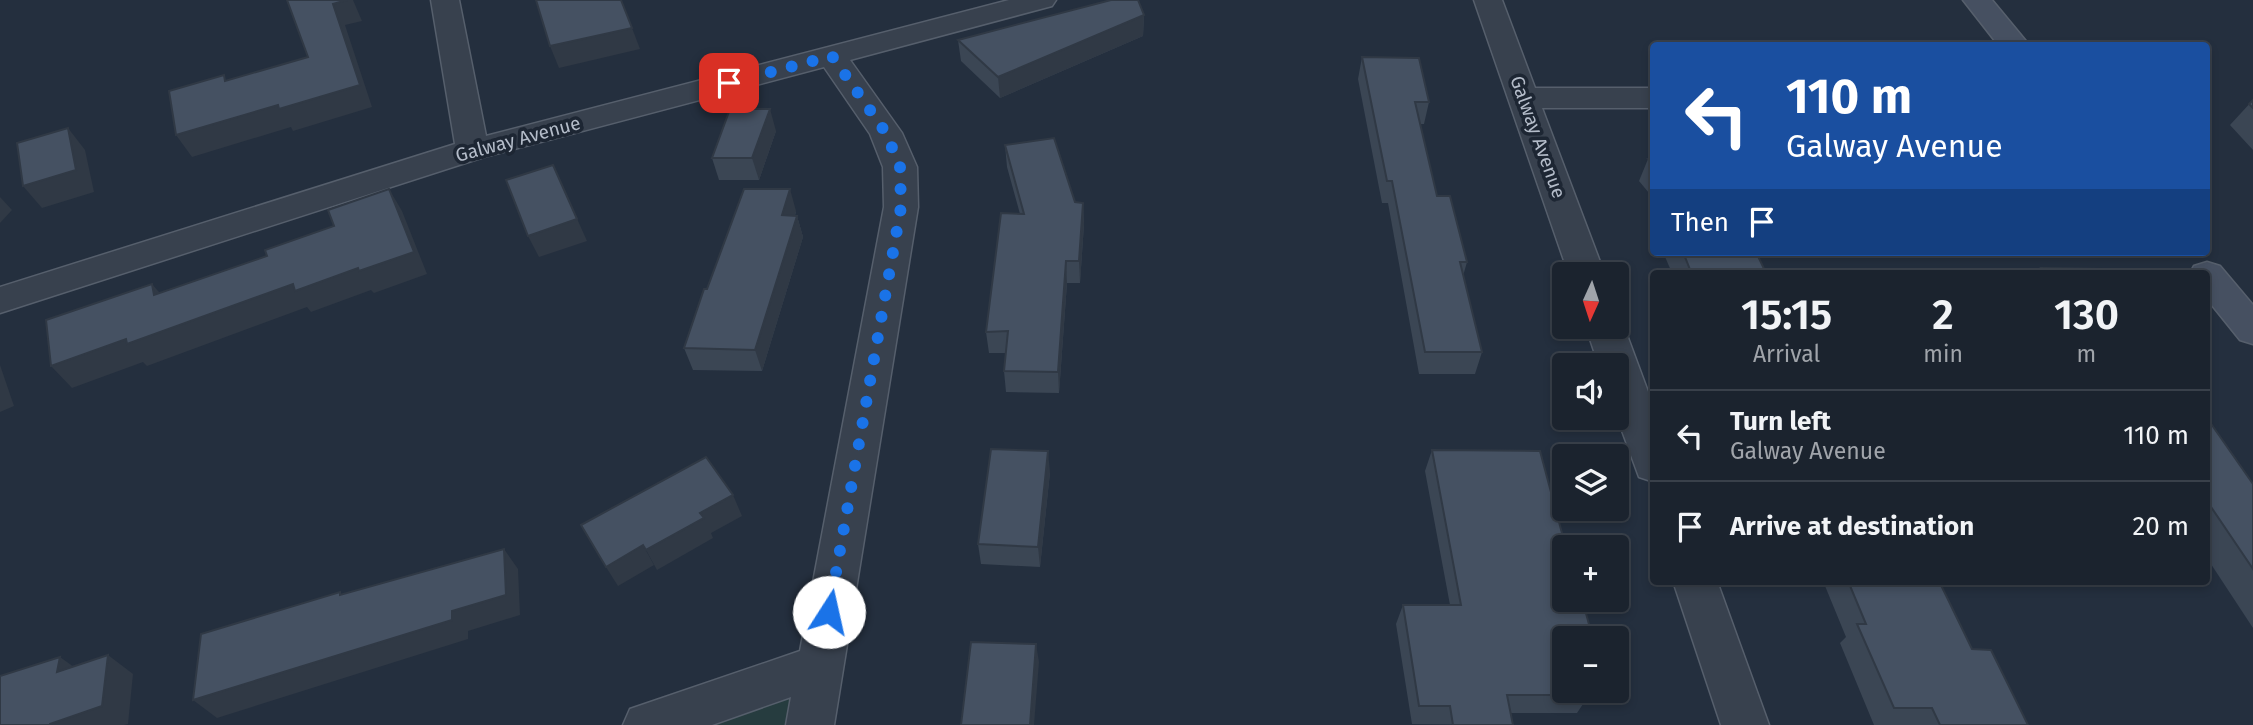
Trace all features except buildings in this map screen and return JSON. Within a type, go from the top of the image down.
[{"type":"main road","points":[[1977,0],[2012,42]]},
{"type":"main road","points":[[2191,256],[2203,270]]},
{"type":"main road","points":[[2210,279],[2253,330]]},
{"type":"street","points":[[445,0],[471,150]]},
{"type":"street","name":"Galway Avenue","points":[[0,300],[471,150],[1041,0]]},
{"type":"street","name":"Galway Avenue","points":[[1488,0],[1582,262]]},
{"type":"street","points":[[810,725],[901,207],[900,167],[886,133],[832,56]]},
{"type":"street","points":[[1525,98],[1650,98]]},
{"type":"street","points":[[1610,340],[1650,454]]},
{"type":"street","points":[[1696,585],[1745,725]]},
{"type":"street","points":[[647,725],[820,666]]},
{"type":"green space","points":[[804,685],[798,725],[688,725]]},
{"type":"route","points":[[729,83],[832,56],[886,133],[900,167],[901,207],[829,612]]}]
